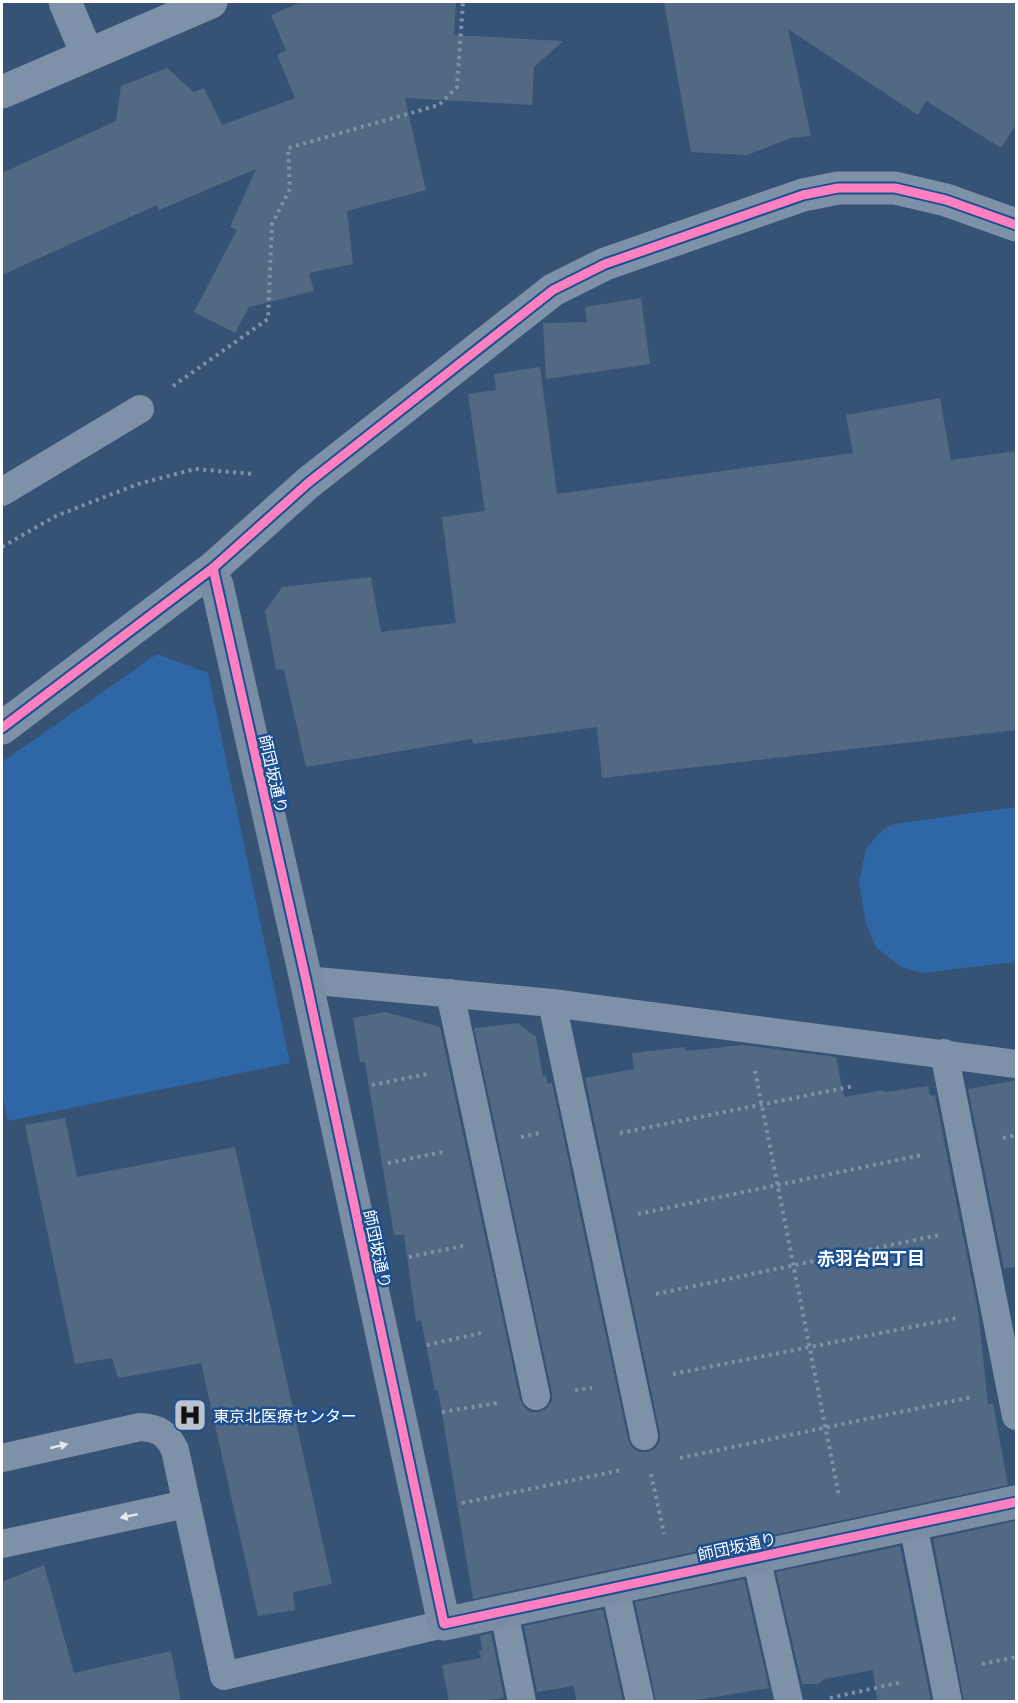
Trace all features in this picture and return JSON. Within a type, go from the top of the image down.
[{"type":"street","points":[[65,2],[87,54]]},
{"type":"street","points":[[2,92],[207,2]]},
{"type":"street","points":[[2,729],[215,576],[308,483],[553,290],[605,264],[802,195],[838,188],[895,188],[946,200],[1017,225]]},
{"type":"street","name":"師団坂通り","points":[[215,576],[306,980],[444,1624],[1017,1502]]},
{"type":"lane","points":[[2,492],[140,409]]},
{"type":"lane","points":[[306,980],[552,1003],[1017,1064]]},
{"type":"lane","points":[[450,993],[536,1396]]},
{"type":"lane","points":[[552,1003],[644,1436]]},
{"type":"lane","points":[[944,1053],[1017,1416]]},
{"type":"lane","points":[[2,1458],[140,1427],[162,1432],[175,1450],[224,1676],[444,1624]]},
{"type":"lane","points":[[2,1544],[186,1504]]},
{"type":"lane","points":[[913,1524],[948,1701]]},
{"type":"lane","points":[[756,1557],[789,1701]]},
{"type":"lane","points":[[615,1588],[640,1701]]},
{"type":"lane","points":[[504,1612],[522,1701]]},
{"type":"path","points":[[140,409],[268,319],[272,224],[290,189],[288,148],[439,105],[457,87],[463,2]]},
{"type":"path","points":[[2,547],[56,516],[138,484],[195,469],[244,472],[308,483]]},
{"type":"path","points":[[746,1028],[848,1538]]},
{"type":"path","points":[[330,1093],[466,1066]]},
{"type":"path","points":[[582,1140],[865,1084]]},
{"type":"path","points":[[599,1222],[1017,1135]]},
{"type":"path","points":[[615,1302],[978,1227]]},
{"type":"path","points":[[366,1266],[502,1238]]},
{"type":"path","points":[[399,1420],[632,1382],[996,1311]]},
{"type":"path","points":[[385,1354],[520,1325]]},
{"type":"path","points":[[420,1512],[1011,1389]]},
{"type":"path","points":[[644,1436],[672,1576]]},
{"type":"shaded area","points":[[157,654],[208,673],[290,1063],[8,1121],[2,1095],[2,762]]},
{"type":"shaded area","points":[[1016,807],[1016,962],[921,973],[901,967],[876,947],[866,924],[859,882],[866,848],[884,829],[894,824]]},
{"type":"building","points":[[302,2],[456,2],[454,35],[563,41],[534,67],[532,105],[405,98],[426,190],[347,211],[353,264],[309,273],[314,291],[249,307],[235,333],[194,312],[237,230],[230,227],[256,169],[159,210],[157,205],[2,275],[2,173],[116,121],[121,86],[167,68],[194,92],[204,88],[222,125],[295,98],[277,55],[286,50],[271,15]]},
{"type":"building","points":[[664,2],[1017,2],[1017,123],[1001,148],[926,101],[918,115],[788,29],[811,136],[791,138],[747,155],[691,152]]},
{"type":"building","points":[[641,298],[650,364],[546,379],[543,323],[587,322],[585,307]]},
{"type":"building","points":[[540,367],[557,494],[853,453],[846,415],[940,398],[951,460],[1017,451],[1017,730],[602,778],[597,727],[473,744],[472,739],[306,767],[284,670],[276,669],[265,611],[282,587],[371,577],[381,632],[456,623],[442,517],[485,511],[468,394],[496,390],[494,374]]},
{"type":"building","points":[[385,1012],[440,1027],[520,1399],[524,1407],[531,1412],[539,1412],[547,1408],[552,1401],[552,1393],[474,1028],[518,1023],[536,1037],[543,1076],[546,1075],[548,1084],[552,1083],[628,1439],[632,1447],[639,1452],[648,1452],[655,1448],[660,1441],[660,1433],[585,1078],[634,1069],[632,1053],[685,1047],[686,1051],[743,1045],[836,1057],[844,1097],[928,1086],[930,1096],[935,1095],[978,1310],[988,1404],[993,1403],[1008,1485],[473,1599],[438,1390],[435,1390],[421,1320],[416,1321],[404,1235],[394,1235],[365,1062],[360,1062],[353,1018]]},
{"type":"building","points":[[1017,1080],[1017,1266],[1004,1269],[968,1089]]},
{"type":"building","points":[[65,1118],[77,1177],[235,1147],[332,1584],[293,1592],[295,1610],[258,1616],[201,1363],[118,1378],[112,1358],[75,1364],[25,1125]]},
{"type":"building","points":[[1015,1521],[1017,1701],[964,1701],[933,1539]]},
{"type":"building","points":[[900,1546],[931,1701],[877,1701],[873,1670],[825,1679],[818,1684],[802,1684],[776,1572]]},
{"type":"building","points":[[44,1565],[74,1673],[171,1651],[181,1701],[2,1701],[2,1582]]},
{"type":"building","points":[[744,1579],[769,1688],[692,1701],[656,1701],[635,1602]]},
{"type":"building","points":[[603,1609],[623,1701],[576,1701],[574,1686],[537,1692],[524,1626]]},
{"type":"building","points":[[491,1633],[504,1698],[483,1701],[449,1701],[442,1665],[481,1658],[480,1636]]},
{"type":"cycle path","points":[[2,728],[213,568],[308,483],[553,290],[605,264],[803,195],[838,188],[895,188],[946,200],[1016,225]]},
{"type":"cycle path","points":[[213,568],[306,980],[444,1624],[1016,1502]]},
{"type":"place","name":"東京北医療センター","points":[[190,1415]]},
{"type":"district","name":"赤羽台四丁目","points":[[871,1258]]}]
